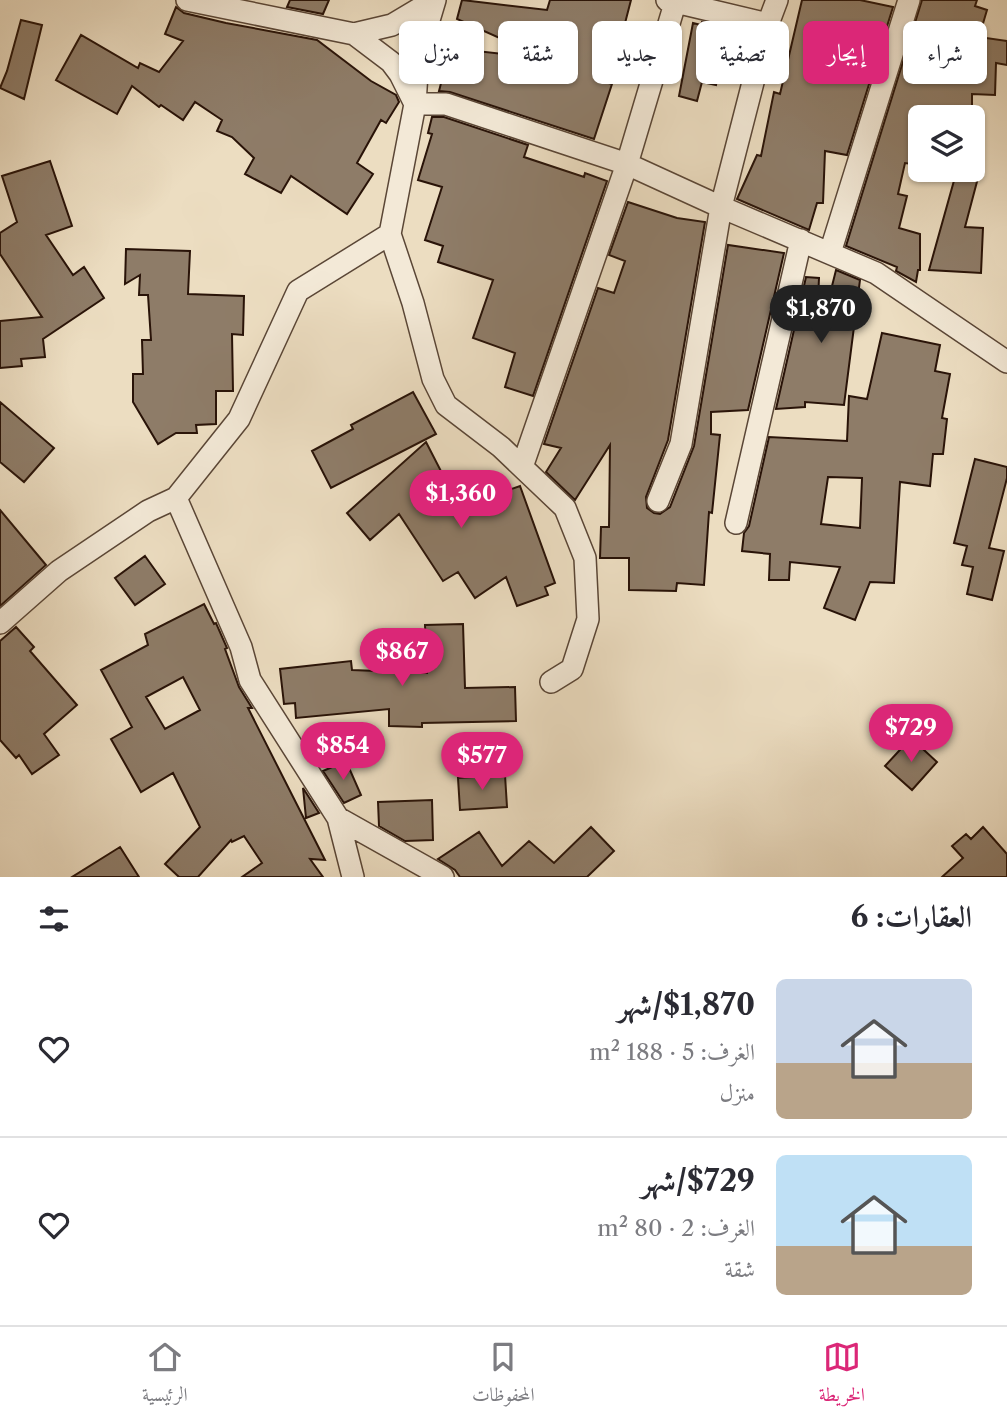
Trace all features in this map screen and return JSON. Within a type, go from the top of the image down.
[{"type":"street","points":[[187,0],[285,10],[354,34],[391,62],[415,104]]},
{"type":"street","points":[[354,34],[392,24],[434,0]]},
{"type":"street","points":[[434,0],[418,57],[415,104],[390,234],[413,303],[433,379],[446,405],[501,447],[565,508],[585,558],[588,619],[572,669],[551,682]]},
{"type":"street","points":[[769,21],[777,0]]},
{"type":"street","points":[[830,253],[909,0]]},
{"type":"street","points":[[522,467],[627,164],[672,1],[755,21]]},
{"type":"street","points":[[658,501],[681,444],[721,207],[753,84]]},
{"type":"street","points":[[415,104],[446,104],[627,164],[876,273],[1007,362]]},
{"type":"street","points":[[0,623],[59,571],[148,511],[176,498],[239,419],[298,291],[390,234]]},
{"type":"street","points":[[736,523],[801,240]]},
{"type":"street","points":[[176,498],[241,647],[250,680],[338,818],[353,877]]},
{"type":"street","points":[[338,818],[443,877]]},
{"type":"building","points":[[290,0],[329,0],[323,14],[287,7]]},
{"type":"building","points":[[462,0],[547,10],[550,0],[631,0],[626,21],[592,21],[592,84],[612,84],[594,139],[450,92],[439,91],[441,84],[484,84],[484,52],[498,53],[498,84],[578,84],[578,21],[498,21],[498,37],[484,31],[484,21],[457,19]]},
{"type":"building","points":[[802,0],[860,0],[893,7],[889,21],[803,21],[803,84],[869,84],[847,155],[825,151],[823,203],[817,203],[809,230],[737,199],[757,155],[761,156],[774,92],[780,94],[782,84],[789,84],[789,56]]},
{"type":"building","points":[[922,0],[977,0],[975,6],[987,10],[984,21],[916,21]]},
{"type":"building","points":[[176,7],[184,13],[226,23],[317,40],[371,81],[396,95],[399,102],[386,123],[381,120],[357,163],[373,174],[347,214],[291,176],[281,193],[245,174],[254,158],[232,137],[217,131],[222,120],[195,102],[183,120],[161,105],[159,107],[132,86],[117,114],[56,80],[81,35],[138,68],[140,63],[159,72],[183,41],[165,34]]},
{"type":"building","points":[[21,20],[42,25],[24,99],[0,88]]},
{"type":"building","points":[[693,23],[696,24],[696,84],[701,84],[697,101],[679,96]]},
{"type":"building","points":[[987,38],[1007,41],[1007,65],[996,63],[995,95],[972,94],[972,105],[908,105],[908,163],[905,163],[898,194],[907,196],[899,228],[920,234],[920,270],[916,282],[896,271],[897,267],[846,246],[903,62],[903,84],[987,84]]},
{"type":"building","points":[[432,117],[444,117],[528,145],[524,157],[584,177],[585,173],[607,181],[533,396],[505,387],[515,353],[473,338],[493,280],[438,262],[443,246],[425,240],[442,187],[418,180],[432,134],[428,133]]},
{"type":"building","points":[[50,161],[72,226],[46,235],[73,275],[84,267],[104,298],[43,339],[45,357],[21,359],[22,366],[0,368],[0,321],[42,317],[0,254],[0,233],[17,222],[2,176]]},
{"type":"building","points":[[954,182],[977,182],[965,227],[983,228],[981,273],[929,270]]},
{"type":"building","points":[[628,202],[677,218],[705,222],[668,440],[646,497],[647,508],[654,513],[660,514],[670,507],[694,446],[728,245],[784,253],[748,410],[711,412],[711,434],[720,435],[712,513],[709,512],[704,585],[677,583],[676,591],[629,590],[629,558],[600,558],[601,527],[609,527],[610,445],[575,500],[546,472],[561,448],[544,444],[598,288],[614,293],[625,261],[609,255]]},
{"type":"building","points":[[126,249],[190,251],[188,294],[244,296],[243,335],[232,334],[233,391],[216,391],[216,424],[196,425],[197,433],[176,433],[158,444],[133,402],[133,374],[143,374],[142,340],[151,340],[148,295],[139,295],[140,275],[125,284]]},
{"type":"building","points":[[836,270],[860,280],[844,405],[805,402],[805,407],[776,409],[806,277],[819,278],[818,300],[828,302]]},
{"type":"building","points":[[882,333],[940,345],[935,371],[950,374],[942,418],[947,419],[943,454],[933,454],[930,486],[900,482],[894,583],[870,582],[855,620],[824,608],[840,567],[790,562],[789,580],[769,580],[770,554],[742,551],[744,533],[749,526],[769,437],[847,441],[849,396],[867,399]],"holes":[[[828,477],[862,478],[860,528],[821,524]]]},
{"type":"building","points":[[413,392],[436,434],[331,488],[312,451],[353,429],[351,425]]},
{"type":"building","points":[[0,402],[54,448],[24,482],[0,462]]},
{"type":"building","points":[[426,442],[444,477],[438,480],[455,509],[520,486],[555,583],[545,587],[548,595],[517,606],[506,577],[475,598],[458,572],[443,581],[399,514],[370,540],[347,513]]},
{"type":"building","points":[[975,459],[1007,467],[1007,478],[989,548],[1004,551],[992,600],[967,594],[973,567],[962,565],[967,546],[954,543]]},
{"type":"building","points":[[0,510],[46,565],[0,606]]},
{"type":"building","points":[[145,556],[165,584],[135,605],[115,578]]},
{"type":"building","points":[[204,604],[227,648],[225,649],[239,687],[252,708],[248,708],[325,860],[310,859],[323,877],[242,877],[262,863],[244,836],[232,842],[231,840],[198,877],[179,877],[165,864],[200,827],[173,773],[141,792],[111,739],[132,727],[101,670],[148,645],[145,634]],"holes":[[[183,677],[200,710],[165,729],[146,697]]]},
{"type":"building","points":[[463,624],[465,688],[515,687],[516,721],[422,723],[422,727],[389,726],[389,709],[296,718],[295,703],[284,704],[280,669],[351,661],[352,670],[427,673],[425,625]]},
{"type":"building","points":[[16,627],[34,647],[30,651],[77,705],[44,734],[59,755],[32,774],[19,755],[16,758],[0,740],[0,641]]},
{"type":"building","points":[[911,738],[937,762],[912,790],[885,766]]},
{"type":"building","points":[[346,761],[361,795],[344,803],[323,771]]},
{"type":"building","points":[[505,775],[507,807],[460,810],[458,778]]},
{"type":"building","points":[[303,788],[319,813],[306,818]]},
{"type":"building","points":[[432,800],[433,840],[405,841],[379,826],[378,802]]},
{"type":"building","points":[[591,827],[614,851],[587,877],[460,877],[455,870],[438,859],[479,832],[502,866],[529,841],[554,863]]},
{"type":"building","points":[[983,827],[1007,854],[1007,877],[942,877],[963,858],[952,846],[966,834],[971,839]]},
{"type":"building","points":[[120,847],[139,877],[72,877]]}]
